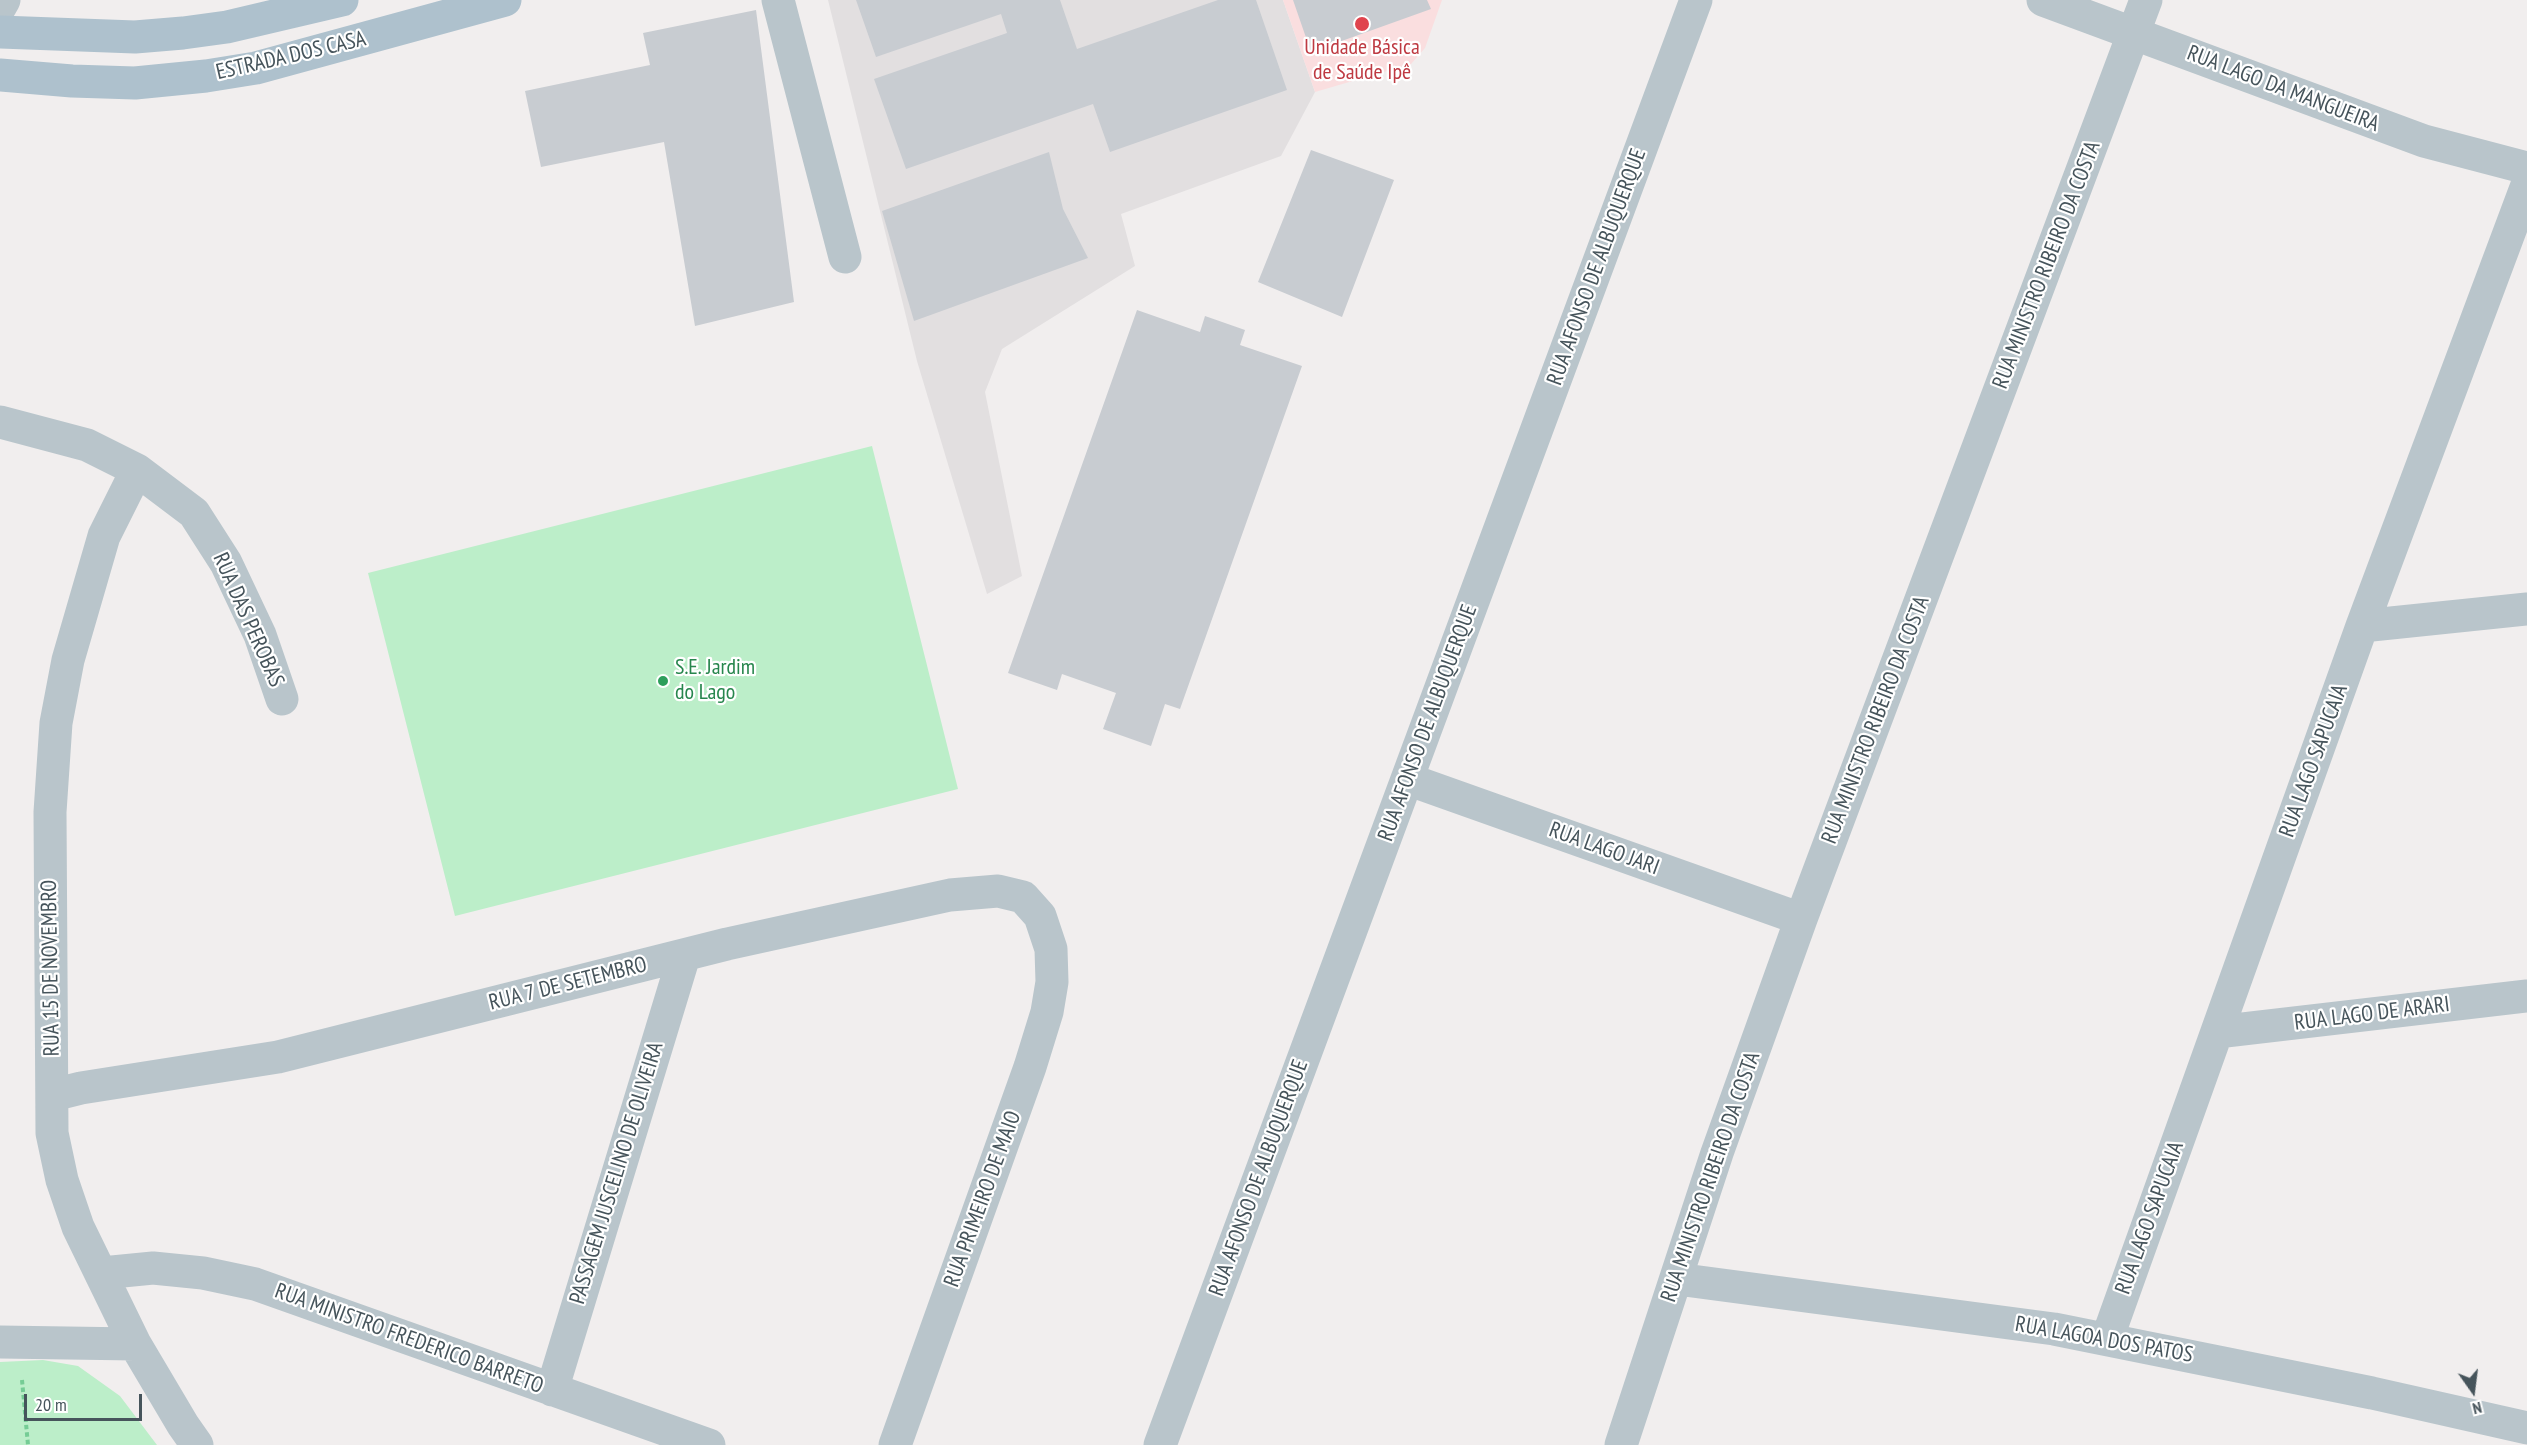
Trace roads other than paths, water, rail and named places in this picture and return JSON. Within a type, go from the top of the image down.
[{"type":"main road","name":"ESTRADA DOS CASA","points":[[0,75],[135,83],[256,68],[348,45],[506,0]]},
{"type":"main road","name":"ESTRADA DOS CASA","points":[[0,32],[135,37],[226,27],[339,1]]},
{"type":"main road","points":[[339,1],[348,45]]},
{"type":"street","points":[[0,8],[4,0]]},
{"type":"street","points":[[778,0],[845,257]]},
{"type":"street","name":"RUA AFONSO DE ALBUQUERQUE","points":[[1160,1445],[1696,0]]},
{"type":"street","name":"RUA LAGO DA MANGUEIRA","points":[[2043,0],[2424,141],[2527,168]]},
{"type":"street","name":"RUA MINISTRO RIBEIRO DA COSTA","points":[[1621,1445],[1717,1153],[1801,919],[2146,0]]},
{"type":"street","name":"RUA LAGO SAPUCAIA","points":[[2108,1339],[2362,626],[2527,185]]},
{"type":"street","name":"RUA DAS PEROBAS","points":[[0,422],[87,445],[137,470],[194,513],[226,562],[260,635],[282,699]]},
{"type":"street","name":"RUA 15 DE NOVEMBRO","points":[[137,470],[104,536],[68,660],[56,723],[50,812],[52,1134],[62,1180],[78,1227],[102,1273],[117,1311],[197,1445]]},
{"type":"street","points":[[2362,626],[2527,609]]},
{"type":"street","name":"RUA LAGO JARI","points":[[1407,779],[1801,919]]},
{"type":"street","name":"RUA 7 DE SETEMBRO","points":[[53,1095],[81,1088],[278,1057],[727,944],[950,895],[998,891],[1023,897],[1040,916],[1051,950]]},
{"type":"street","name":"RUA PRIMEIRO DE MAIO","points":[[895,1445],[1030,1067],[1047,1012],[1052,982],[1051,950]]},
{"type":"street","name":"PASSAGEM JUSCELINO DE OLIVEIRA","points":[[552,1390],[684,956]]},
{"type":"street","name":"RUA LAGO DE ARARI","points":[[2217,1032],[2527,996]]},
{"type":"street","name":"RUA MINISTRO FREDERICO BARRETO","points":[[102,1273],[153,1268],[203,1273],[255,1284],[710,1445]]},
{"type":"street","name":"RUA LAGOA DOS PATOS","points":[[1677,1279],[2054,1329],[2527,1428]]},
{"type":"street","points":[[9,1342],[135,1344]]},
{"type":"place","name":"Unidade Básica de Saúde Ipê","points":[[1362,24]]},
{"type":"place","name":"S.E. Jardim do Lago","points":[[663,681]]}]
